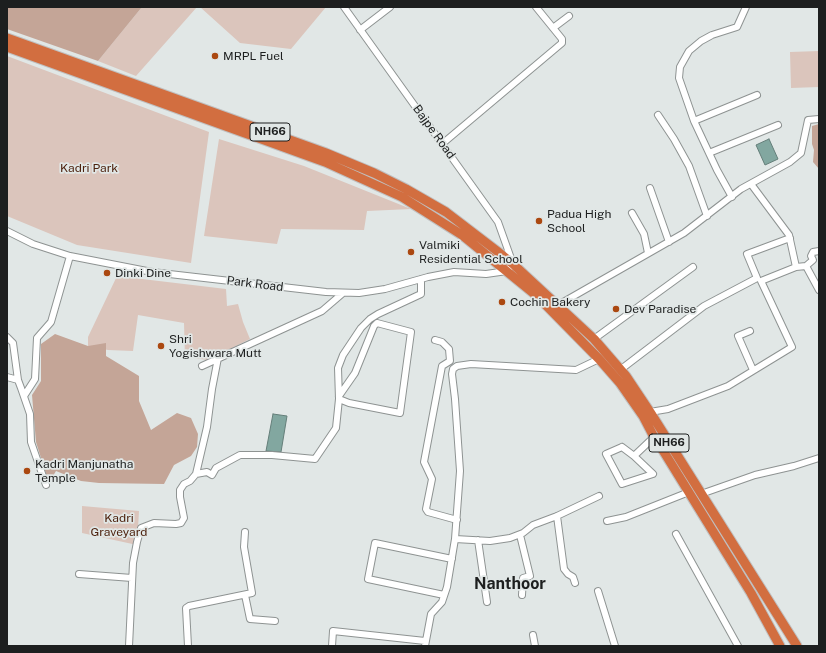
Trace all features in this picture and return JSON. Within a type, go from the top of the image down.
[{"type":"highway","name":"NH66","points":[[7,38],[326,153],[374,173],[446,212],[513,264],[594,339],[620,370],[650,412],[797,646]]},
{"type":"highway","name":"NH66","points":[[7,47],[325,162],[402,197],[462,235],[537,296],[599,359],[620,383],[638,409],[751,593],[780,646]]},
{"type":"street","name":"Bajpe Road","points":[[344,7],[498,222],[513,264]]},
{"type":"street","points":[[360,30],[390,7]]},
{"type":"street","points":[[442,144],[562,43],[562,38],[536,7]]},
{"type":"street","points":[[732,197],[694,122],[679,78],[680,67],[689,51],[701,41],[712,35],[737,27],[746,7]]},
{"type":"street","points":[[553,28],[569,16]]},
{"type":"street","points":[[694,122],[757,95]]},
{"type":"street","points":[[658,115],[674,139],[689,166],[707,216]]},
{"type":"street","points":[[558,305],[684,233],[751,184],[790,162],[801,153],[808,120],[819,119]]},
{"type":"street","points":[[709,153],[778,125]]},
{"type":"street","points":[[751,184],[789,235],[796,267]]},
{"type":"street","points":[[650,188],[668,242]]},
{"type":"street","points":[[632,213],[644,234],[648,253]]},
{"type":"street","name":"Park Road","points":[[7,231],[34,244],[70,256],[152,272],[326,292],[359,293],[385,289],[454,272],[486,274],[507,271]]},
{"type":"street","points":[[620,370],[704,306],[757,278],[747,254],[790,238]]},
{"type":"street","points":[[650,412],[668,409],[728,386],[792,346],[761,281],[796,267],[806,266],[813,260],[811,256],[813,252],[819,251]]},
{"type":"street","points":[[24,396],[35,379],[37,338],[51,322],[70,256]]},
{"type":"street","points":[[507,271],[513,264]]},
{"type":"street","points":[[806,266],[819,290]]},
{"type":"street","points":[[594,339],[693,267]]},
{"type":"street","points":[[196,474],[207,472],[212,475],[216,468],[240,455],[272,455],[315,459],[336,428],[339,398],[338,368],[343,355],[366,323],[378,314],[421,294],[421,279]]},
{"type":"street","points":[[202,366],[322,311],[343,293]]},
{"type":"street","points":[[378,323],[411,332],[400,413],[348,403],[339,398],[355,373],[374,326],[378,323]]},
{"type":"street","points":[[750,331],[738,336],[753,370]]},
{"type":"street","points":[[7,337],[13,343],[18,380],[30,414],[31,442],[46,485]]},
{"type":"street","points":[[435,340],[442,342],[449,349],[450,361],[442,366],[424,462],[432,479],[426,509],[428,512],[457,520]]},
{"type":"street","points":[[129,646],[134,552],[141,528],[154,523],[181,523],[184,518],[180,490],[184,484],[196,474],[207,427],[218,358]]},
{"type":"street","points":[[332,646],[333,630],[425,643],[431,614],[442,602],[447,588],[457,520],[460,471],[452,374],[453,369],[457,366],[471,364],[576,370],[599,359]]},
{"type":"street","points":[[7,377],[18,380]]},
{"type":"street","points":[[634,456],[654,437]]},
{"type":"street","points":[[622,447],[634,456],[653,474],[622,484],[606,454],[622,447]]},
{"type":"street","points":[[701,494],[755,475],[794,466],[819,458]]},
{"type":"street","points":[[607,521],[626,517],[689,492]]},
{"type":"street","points":[[455,539],[496,540],[510,538],[520,535],[533,525],[557,516],[599,496]]},
{"type":"street","points":[[557,516],[564,569],[573,577],[575,583]]},
{"type":"street","points":[[188,646],[186,608],[189,606],[252,593],[244,547],[245,532]]},
{"type":"street","points":[[676,534],[738,646]]},
{"type":"street","points":[[520,535],[530,576],[524,578],[522,595]]},
{"type":"street","points":[[478,540],[487,602]]},
{"type":"street","points":[[444,595],[368,579],[375,543],[452,559]]},
{"type":"street","points":[[79,574],[132,578]]},
{"type":"street","points":[[598,591],[615,646]]},
{"type":"street","points":[[245,595],[250,619],[275,621]]},
{"type":"street","points":[[533,635],[535,646]]},
{"type":"green space","points":[[142,7],[197,7],[136,76],[98,61]]},
{"type":"green space","points":[[200,7],[326,7],[291,49],[240,43]]},
{"type":"green space","points":[[819,51],[819,87],[791,88],[790,52]]},
{"type":"green space","name":"Kadri Park","points":[[7,56],[209,132],[191,263],[77,245],[7,216]]},
{"type":"green space","points":[[219,139],[304,166],[411,209],[367,211],[364,230],[281,229],[277,244],[204,236]]},
{"type":"green space","points":[[117,276],[226,289],[227,306],[238,304],[250,339],[208,360],[185,357],[184,323],[138,315],[133,351],[108,350],[88,346],[88,337]]},
{"type":"green space","name":"Kadri Graveyard","points":[[82,506],[139,511],[137,545],[82,533]]},
{"type":"shaded area","points":[[7,7],[142,7],[98,61],[7,29]]},
{"type":"shaded area","points":[[819,124],[819,169],[813,162],[814,150],[812,144],[812,126]]},
{"type":"shaded area","points":[[769,139],[778,159],[765,165],[756,145]]},
{"type":"shaded area","points":[[55,334],[88,346],[106,343],[106,356],[139,376],[139,401],[151,430],[177,413],[191,418],[198,434],[197,447],[191,456],[174,465],[164,484],[99,483],[81,481],[56,471],[53,476],[46,474],[36,442],[32,395],[41,381],[41,344]]},
{"type":"shaded area","points":[[273,414],[287,416],[281,452],[266,451]]},
{"type":"place","name":"MRPL Fuel","points":[[215,56]]},
{"type":"place","name":"Padua High School","points":[[539,221]]},
{"type":"place","name":"Valmiki Residential School","points":[[411,252]]},
{"type":"place","name":"Dinki Dine","points":[[107,273]]},
{"type":"place","name":"Cochin Bakery","points":[[502,302]]},
{"type":"place","name":"Dev Paradise","points":[[616,309]]},
{"type":"place","name":"Shri Yogishwara Mutt","points":[[161,346]]},
{"type":"place","name":"Kadri Manjunatha Temple","points":[[27,471]]},
{"type":"district","name":"Nanthoor","points":[[510,584]]}]
